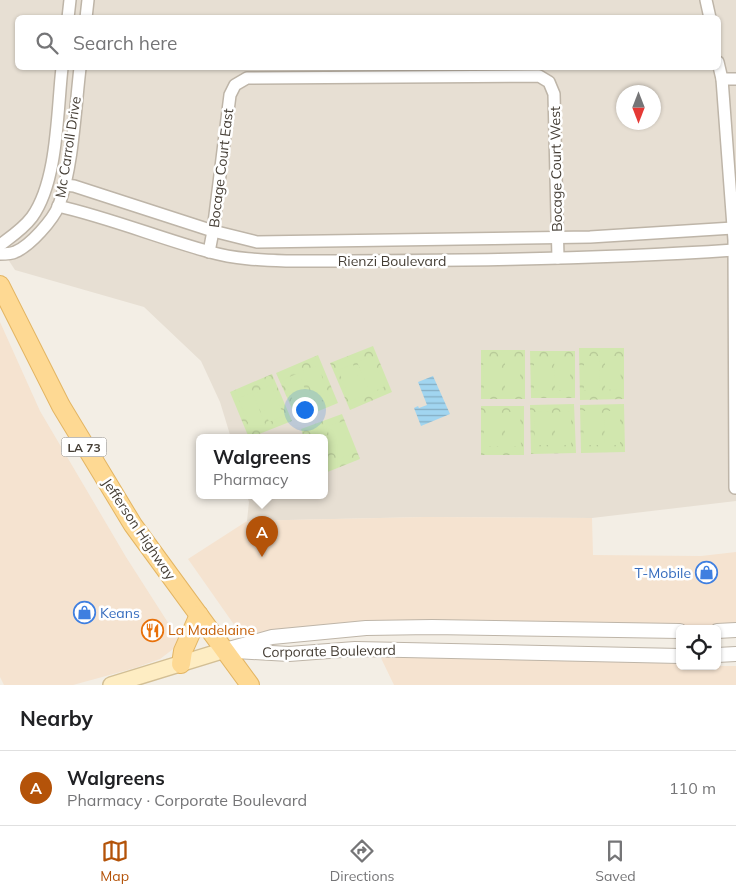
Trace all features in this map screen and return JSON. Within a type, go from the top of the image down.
[{"type":"main road","name":"Jefferson Highway","points":[[0,285],[40,368],[91,458],[133,525],[250,685]]},
{"type":"main road","points":[[181,664],[183,651],[199,615]]},
{"type":"main road","points":[[111,685],[225,650]]},
{"type":"street","points":[[68,15],[70,0]]},
{"type":"street","points":[[86,15],[88,0]]},
{"type":"street","points":[[706,0],[709,15]]},
{"type":"street","name":"Mc Carroll Drive","points":[[0,245],[17,233],[28,222],[46,191],[52,164],[62,70]]},
{"type":"street","name":"Mc Carroll Drive","points":[[0,254],[14,253],[23,248],[46,226],[58,206],[64,185],[80,70]]},
{"type":"street","points":[[720,70],[734,250],[735,488]]},
{"type":"street","name":"Bocage Court West","points":[[235,85],[247,78],[539,76],[549,82],[554,94],[558,258]]},
{"type":"street","points":[[722,79],[736,79]]},
{"type":"street","name":"Bocage Court East","points":[[209,252],[230,95],[235,85]]},
{"type":"street","name":"Rienzi Boulevard","points":[[64,185],[82,188],[213,231],[257,242],[557,238],[733,228]]},
{"type":"street","name":"Rienzi Boulevard","points":[[58,206],[116,222],[209,252],[246,258],[286,261],[483,261],[734,250]]},
{"type":"street","name":"Corporate Boulevard","points":[[225,650],[272,637],[366,628],[432,627],[676,632]]},
{"type":"street","points":[[721,631],[736,630]]},
{"type":"street","name":"Corporate Boulevard","points":[[225,650],[290,654],[360,650],[676,656]]},
{"type":"street","points":[[721,655],[736,654]]},
{"type":"shaded area","points":[[0,0],[736,0],[736,501],[592,518],[425,517],[247,521],[248,499],[328,499],[328,434],[230,434],[220,402],[201,361],[144,307],[15,270],[0,247]]},
{"type":"shaded area","points":[[0,322],[40,411],[126,557],[181,643],[160,659],[73,685],[4,685],[0,677]]},
{"type":"shaded area","points":[[425,517],[592,518],[593,555],[701,556],[736,552],[736,629],[721,629],[721,625],[676,625],[676,629],[514,629],[272,637],[235,626],[188,559],[247,521]]},
{"type":"shaded area","points":[[380,656],[676,664],[676,670],[721,670],[721,666],[736,666],[736,685],[394,685]]},
{"type":"green space","points":[[373,346],[392,392],[350,410],[330,363]]},
{"type":"green space","points":[[579,348],[624,348],[624,399],[580,400]]},
{"type":"green space","points":[[481,350],[525,350],[525,399],[481,399]]},
{"type":"green space","points":[[530,351],[575,351],[575,398],[531,398]]},
{"type":"green space","points":[[318,355],[338,403],[297,420],[276,373]]},
{"type":"green space","points":[[372,356],[384,387],[370,393],[357,362]]},
{"type":"green space","points":[[584,356],[599,356],[600,390],[584,390]]},
{"type":"green space","points":[[605,356],[620,356],[621,389],[605,390]]},
{"type":"green space","points":[[483,357],[499,357],[499,391],[484,391]]},
{"type":"green space","points":[[505,357],[520,357],[520,391],[505,391]]},
{"type":"green space","points":[[534,357],[549,357],[549,390],[534,391]]},
{"type":"green space","points":[[554,357],[570,357],[570,390],[555,390]]},
{"type":"green space","points":[[353,364],[365,395],[351,401],[338,370]]},
{"type":"green space","points":[[318,366],[330,397],[316,403],[303,371]]},
{"type":"green space","points":[[299,373],[311,405],[297,410],[284,379]]},
{"type":"green space","points":[[272,374],[292,421],[259,434],[247,434],[230,392]]},
{"type":"green space","points":[[271,385],[284,416],[269,422],[257,391]]},
{"type":"green space","points":[[253,393],[265,424],[251,430],[238,398]]},
{"type":"green space","points":[[574,404],[576,453],[531,454],[530,405]]},
{"type":"green space","points":[[624,404],[625,452],[581,453],[580,405]]},
{"type":"green space","points":[[481,406],[524,406],[524,455],[481,455]]},
{"type":"green space","points":[[550,411],[550,445],[535,445],[534,412]]},
{"type":"green space","points":[[571,411],[571,445],[555,445],[555,412]]},
{"type":"green space","points":[[583,411],[599,411],[599,445],[584,445]]},
{"type":"green space","points":[[604,411],[620,411],[620,445],[605,445]]},
{"type":"green space","points":[[505,412],[520,412],[521,446],[505,446]]},
{"type":"green space","points":[[484,413],[500,413],[500,446],[484,446]]},
{"type":"green space","points":[[342,414],[360,459],[328,472],[328,434],[303,434],[301,429]]},
{"type":"green space","points":[[341,422],[353,453],[339,459],[326,427]]},
{"type":"water","points":[[433,376],[450,414],[421,426],[414,408],[427,405],[418,382]]},
{"type":"place","name":"Walgreens","points":[[262,557]]},
{"type":"place","name":"T-Mobile","points":[[707,573]]},
{"type":"place","name":"Keans","points":[[84,613]]},
{"type":"place","name":"La Madelaine","points":[[152,630]]}]
